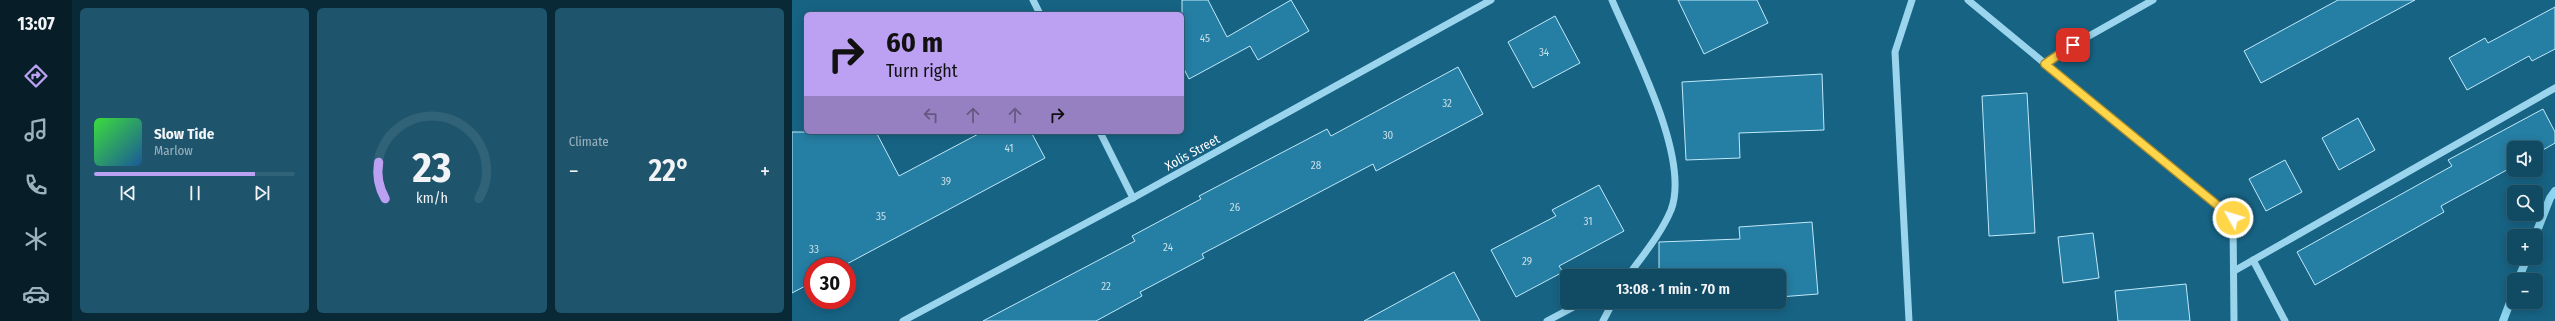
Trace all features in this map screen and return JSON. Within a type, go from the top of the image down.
[{"type":"street","points":[[1033,0],[1039,12]]},
{"type":"street","name":"Xolis Street","points":[[903,321],[1133,198],[1491,0]]},
{"type":"street","points":[[1612,0],[1666,128],[1675,178],[1671,208],[1659,234],[1633,269]]},
{"type":"street","points":[[1908,321],[1895,52],[1912,0]]},
{"type":"street","points":[[1968,0],[2233,218],[2234,321]]},
{"type":"street","points":[[2045,64],[2073,45],[2152,0]]},
{"type":"street","points":[[2234,271],[2555,88]]},
{"type":"street","points":[[1101,134],[1133,198]]},
{"type":"street","points":[[2253,260],[2285,321]]},
{"type":"street","points":[[1547,321],[1570,309]]},
{"type":"street","points":[[1603,321],[1609,309]]},
{"type":"building","points":[[1182,0],[1208,0],[1227,37],[1291,0],[1309,31],[1258,60],[1250,46],[1189,79],[1184,69],[1184,12],[1182,12]]},
{"type":"building","points":[[1678,0],[1757,0],[1768,23],[1704,54]]},
{"type":"building","points":[[2338,0],[2415,0],[2261,83],[2244,51]]},
{"type":"building","points":[[2555,7],[2555,49],[2532,61],[2529,56],[2467,90],[2449,58],[2485,38],[2488,43]]},
{"type":"building","points":[[1555,16],[1580,63],[1533,88],[1508,42]]},
{"type":"building","points":[[1458,67],[1483,114],[1376,171],[1373,164],[1202,254],[1204,258],[1140,292],[1142,296],[1096,321],[983,321],[1135,241],[1132,236],[1201,199],[1199,196],[1327,129],[1331,136]]},
{"type":"building","points":[[1822,74],[1824,130],[1739,133],[1740,158],[1686,160],[1682,82]]},
{"type":"building","points":[[2027,93],[2035,233],[1989,236],[1982,96]]},
{"type":"building","points":[[2543,109],[2555,132],[2555,143],[2543,150],[2543,141],[2507,141],[2507,170],[2441,206],[2444,212],[2315,285],[2297,252],[2452,166],[2448,160]]},
{"type":"building","points":[[2358,118],[2375,150],[2339,170],[2322,138]]},
{"type":"building","points":[[792,132],[804,132],[804,134],[877,134],[899,176],[978,134],[1032,134],[1045,158],[856,259],[856,257],[804,257],[804,287],[792,293]]},
{"type":"building","points":[[2285,160],[2302,192],[2266,211],[2249,179]]},
{"type":"building","points":[[1599,185],[1624,231],[1559,266],[1561,269],[1560,274],[1516,297],[1491,250],[1556,216],[1552,210]]},
{"type":"building","points":[[1812,222],[1818,294],[1786,296],[1786,269],[1659,269],[1659,242],[1740,239],[1739,227]]},
{"type":"building","points":[[2093,233],[2099,278],[2063,283],[2058,237]]},
{"type":"building","points":[[1454,272],[1480,321],[1364,321]]},
{"type":"building","points":[[2186,284],[2190,321],[2118,321],[2115,291]]},
{"type":"waterway","points":[[2538,229],[2550,198],[2555,191]]},
{"type":"waterway","points":[[2521,273],[2524,265]]},
{"type":"waterway","points":[[2503,321],[2508,309]]},
{"type":"route","points":[[2073,45],[2045,64],[2233,218]]}]
